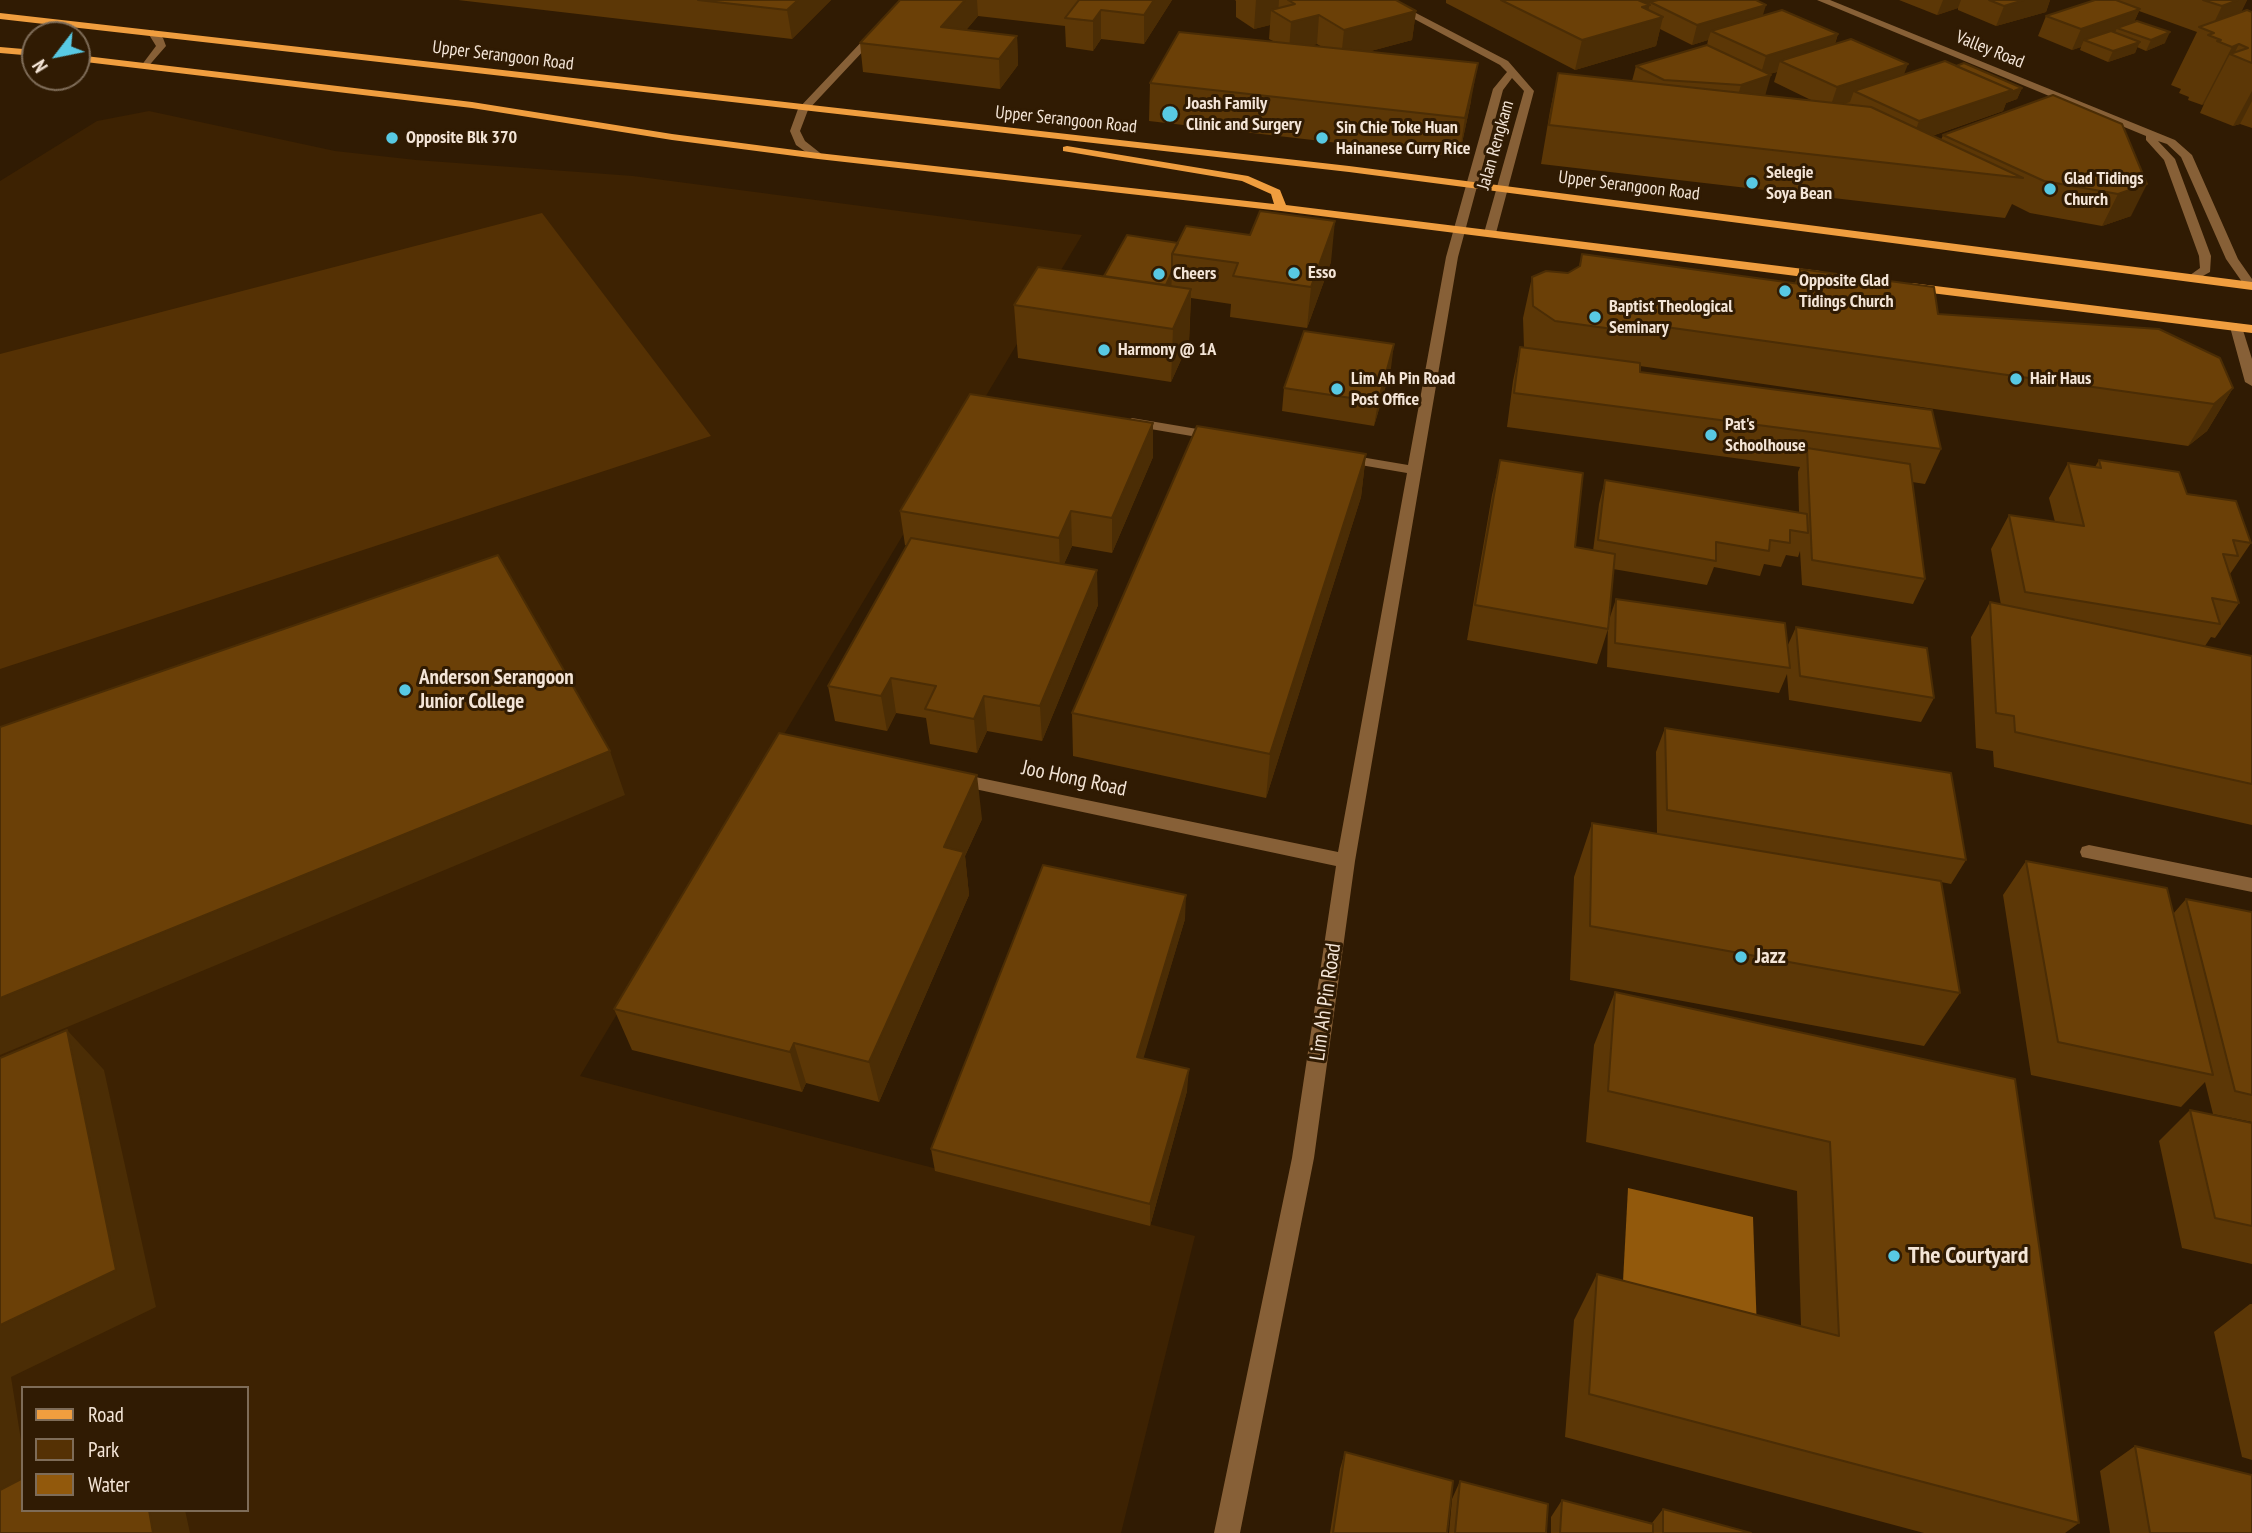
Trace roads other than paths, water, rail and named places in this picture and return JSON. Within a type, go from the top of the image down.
[{"type":"main road","name":"Upper Serangoon Road","points":[[0,16],[1502,187],[2252,286]]},
{"type":"main road","points":[[0,50],[21,52]]},
{"type":"main road","points":[[91,60],[472,105],[672,137],[818,156],[1281,208],[1832,277]]},
{"type":"main road","points":[[974,127],[989,134],[1029,142],[1244,178],[1263,184],[1276,192],[1281,208]]},
{"type":"main road","points":[[1899,286],[2252,329]]},
{"type":"street","points":[[818,156],[800,143],[795,131],[803,109],[906,0]]},
{"type":"street","name":"Jalan Rengkam","points":[[1384,0],[1504,63],[1529,91],[1490,233]]},
{"type":"street","name":"Valley Road","points":[[1822,0],[2171,142],[2186,155],[2232,259],[2252,286]]},
{"type":"street","points":[[146,66],[161,46],[160,40],[153,33]]},
{"type":"street","name":"Jalan Rengkam","points":[[1460,230],[1498,89],[1513,72]]},
{"type":"street","name":"Valley Road","points":[[2145,133],[2169,159],[2206,256],[2206,269],[2192,278]]},
{"type":"street","name":"Lim Ah Pin Road","points":[[1227,1533],[1303,1158],[1346,861],[1460,230]]},
{"type":"street","points":[[2236,327],[2252,382]]},
{"type":"street","points":[[1121,420],[1227,438]]},
{"type":"street","points":[[1321,454],[1415,470]]},
{"type":"street","name":"Joo Hong Road","points":[[939,775],[1346,861]]},
{"type":"street","points":[[2089,852],[2252,884]]},
{"type":"water","points":[[1628,1188],[1753,1217],[1757,1332],[1622,1300]]},
{"type":"place","name":"Joash Family Clinic and Surgery","points":[[1170,114]]},
{"type":"place","name":"Opposite Blk 370","points":[[392,138]]},
{"type":"place","name":"Sin Chie Toke Huan Hainanese Curry Rice","points":[[1322,138]]},
{"type":"place","name":"Selegie Soya Bean","points":[[1752,183]]},
{"type":"place","name":"Glad Tidings Church","points":[[2050,189]]},
{"type":"place","name":"Esso","points":[[1294,273]]},
{"type":"place","name":"Cheers","points":[[1159,274]]},
{"type":"place","name":"Opposite Glad Tidings Church","points":[[1785,291]]},
{"type":"place","name":"Baptist Theological Seminary","points":[[1595,317]]},
{"type":"place","name":"Harmony @ 1A","points":[[1104,350]]},
{"type":"place","name":"Hair Haus","points":[[2016,379]]},
{"type":"place","name":"Lim Ah Pin Road Post Office","points":[[1337,389]]},
{"type":"place","name":"Pat's Schoolhouse","points":[[1711,435]]},
{"type":"place","name":"Anderson Serangoon Junior College","points":[[405,690]]},
{"type":"place","name":"Jazz","points":[[1741,957]]},
{"type":"place","name":"The Courtyard","points":[[1894,1256]]}]
